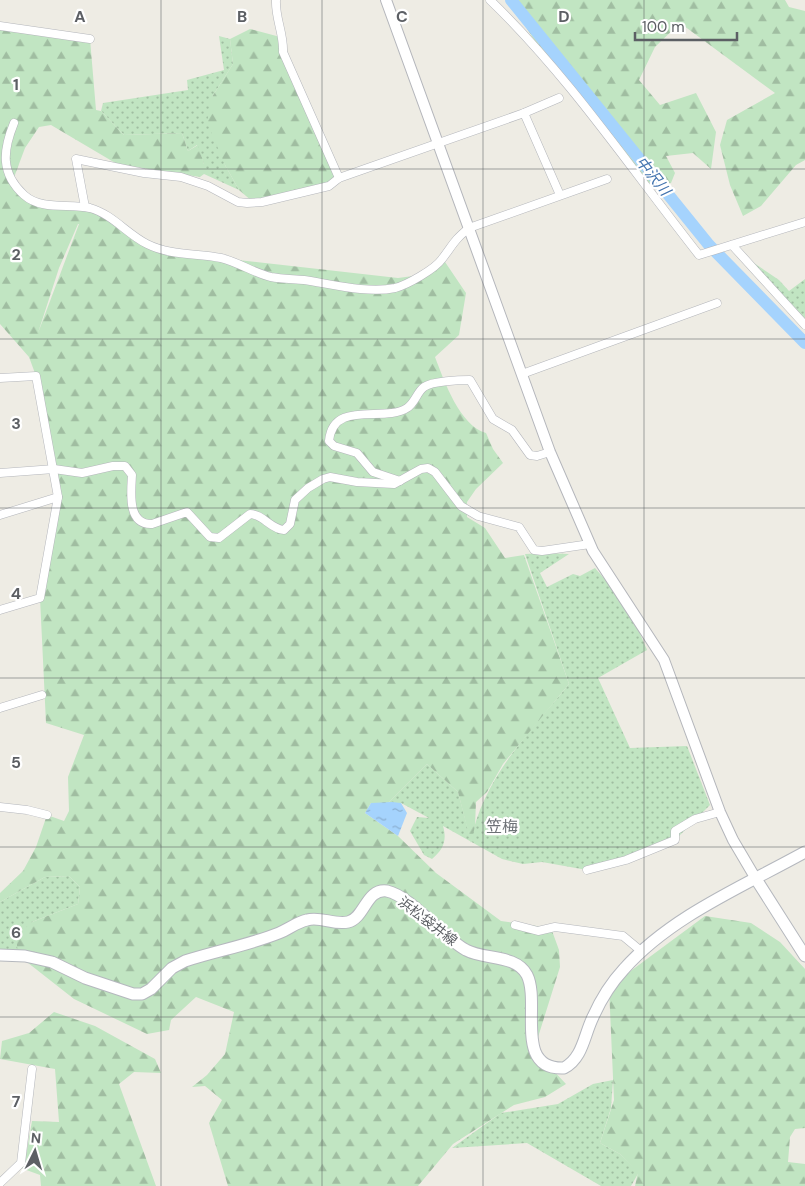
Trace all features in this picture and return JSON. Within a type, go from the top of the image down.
[{"type":"main road","name":"浜松袋井線","points":[[0,955],[39,958],[107,986],[133,994],[142,994],[151,989],[172,968],[185,961],[280,933],[308,919],[348,922],[356,919],[374,895],[388,891],[407,903],[467,951],[505,960],[523,969],[530,987],[534,1050],[542,1062],[556,1068],[564,1068],[576,1059],[604,994],[641,951],[666,931],[805,852]]},
{"type":"main road","points":[[756,879],[805,956]]},
{"type":"street","points":[[276,0],[276,10],[284,38],[283,52],[339,178]]},
{"type":"street","points":[[386,0],[550,452],[590,544],[606,572],[664,660],[720,812],[733,840],[756,879]]},
{"type":"street","points":[[490,0],[512,21],[572,89],[700,255],[805,222]]},
{"type":"street","points":[[0,26],[90,39]]},
{"type":"street","points":[[85,207],[76,159],[144,173],[181,178],[208,186],[238,202],[262,202],[329,186],[339,178],[524,113],[559,98]]},
{"type":"street","points":[[524,113],[560,195]]},
{"type":"street","points":[[14,123],[7,140],[6,164],[12,178],[24,195],[34,201],[45,204],[85,207],[104,213],[147,244],[164,250],[221,258],[271,277],[382,289],[413,282],[439,264],[452,243],[469,228],[607,179]]},
{"type":"street","points":[[731,245],[805,325]]},
{"type":"street","points":[[522,374],[717,303]]},
{"type":"street","points":[[0,378],[36,376],[58,497],[40,598],[0,610]]},
{"type":"street","points":[[402,482],[373,472],[357,453],[334,446],[330,441],[330,434],[336,424],[350,415],[384,414],[407,408],[424,386],[439,382],[470,380],[493,419],[512,430],[530,454],[538,456],[550,452]]},
{"type":"street","points":[[0,473],[54,469],[82,472],[113,466],[125,466],[132,475],[131,495],[134,515],[137,519],[146,524],[152,524],[187,512],[210,537],[215,539],[219,538],[250,514],[259,516],[274,528],[284,530],[290,524],[295,500],[308,488],[330,477],[357,482],[394,484],[402,482],[416,471],[428,468],[435,472],[461,506],[478,516],[519,527],[534,550],[542,552],[590,544]]},
{"type":"street","points":[[0,515],[58,497]]},
{"type":"street","points":[[0,708],[42,695]]},
{"type":"street","points":[[0,806],[47,815]]},
{"type":"street","points":[[587,870],[626,860],[675,840],[676,831],[681,827],[695,819],[720,812]]},
{"type":"street","points":[[515,925],[538,931],[555,927],[569,927],[624,936],[641,951]]},
{"type":"street","points":[[0,1183],[21,1163],[32,1069]]},
{"type":"green space","points":[[509,0],[785,0],[789,7],[805,11],[805,160],[796,165],[761,206],[743,216],[730,185],[720,145],[727,120],[775,93],[680,23],[655,47],[639,80],[660,105],[696,93],[716,132],[711,169],[693,153],[666,156],[675,173],[671,183],[643,185],[548,62]]},
{"type":"green space","points":[[0,23],[90,39],[96,110],[101,111],[124,135],[182,133],[188,151],[198,145],[204,164],[204,174],[200,177],[117,164],[51,125],[39,127],[25,148],[13,180],[27,197],[85,207],[147,244],[202,256],[398,278],[428,274],[443,259],[466,293],[459,335],[435,357],[448,390],[461,412],[468,422],[486,433],[493,449],[503,463],[476,489],[467,502],[467,517],[485,528],[505,558],[524,555],[569,684],[503,764],[487,792],[476,802],[475,826],[471,843],[458,792],[427,764],[387,804],[371,803],[365,813],[398,836],[436,873],[501,921],[551,928],[559,950],[560,967],[534,1050],[566,1084],[545,1097],[514,1105],[453,1144],[418,1186],[228,1186],[209,1123],[222,1100],[205,1086],[192,1087],[207,1075],[225,1054],[234,1012],[196,997],[171,1020],[169,1030],[147,1034],[74,999],[18,955],[16,936],[32,922],[78,904],[80,887],[69,876],[45,877],[0,902],[0,893],[23,871],[36,847],[47,815],[64,821],[69,811],[68,777],[84,735],[46,723],[40,598],[56,484],[36,376],[29,357],[0,324]],"holes":[[[79,224],[38,333],[59,268]]]},
{"type":"green space","points":[[250,29],[284,38],[292,74],[339,178],[323,187],[253,202],[239,190],[225,165],[207,122],[212,97],[233,64],[230,39]]},
{"type":"green space","points":[[219,36],[230,39],[233,64],[212,97],[225,165],[239,190],[204,174],[204,164],[197,145],[188,151],[182,133],[124,135],[101,111],[103,103],[188,90],[187,80],[224,70]]},
{"type":"green space","points":[[751,261],[779,280],[789,291],[805,279],[805,320]]},
{"type":"green space","points":[[525,554],[569,554],[540,573],[547,587],[573,574],[580,576],[595,568],[628,606],[647,650],[598,678],[630,748],[687,746],[710,805],[675,840],[587,870],[542,862],[523,864],[502,859],[443,826],[444,844],[432,859],[424,855],[410,831],[417,817],[429,818],[401,803],[387,804],[427,764],[458,792],[471,841],[477,818],[486,797],[509,757],[569,684]]},
{"type":"green space","points":[[69,876],[80,887],[78,904],[32,922],[18,955],[0,956],[0,902],[45,877]]},
{"type":"green space","points":[[705,916],[751,923],[780,942],[805,969],[805,1128],[795,1129],[790,1137],[788,1162],[805,1164],[805,1186],[635,1186],[638,1172],[620,1154],[600,1143],[614,1100],[609,987]]},
{"type":"green space","points":[[54,1012],[95,1026],[155,1059],[161,1073],[134,1072],[119,1084],[156,1186],[41,1186],[40,1175],[21,1168],[27,1150],[32,1121],[59,1122],[55,1069],[0,1059],[2,1041],[29,1033]]},
{"type":"green space","points":[[613,1080],[611,1108],[600,1143],[620,1154],[639,1172],[631,1186],[601,1186],[527,1143],[452,1148],[501,1113],[558,1104],[593,1084]]},
{"type":"water","points":[[371,803],[401,803],[407,813],[398,836],[365,813]]},
{"type":"waterway","name":"中沢川","points":[[511,0],[709,245],[805,343]]},
{"type":"district","name":"笠梅","points":[[502,826]]}]
